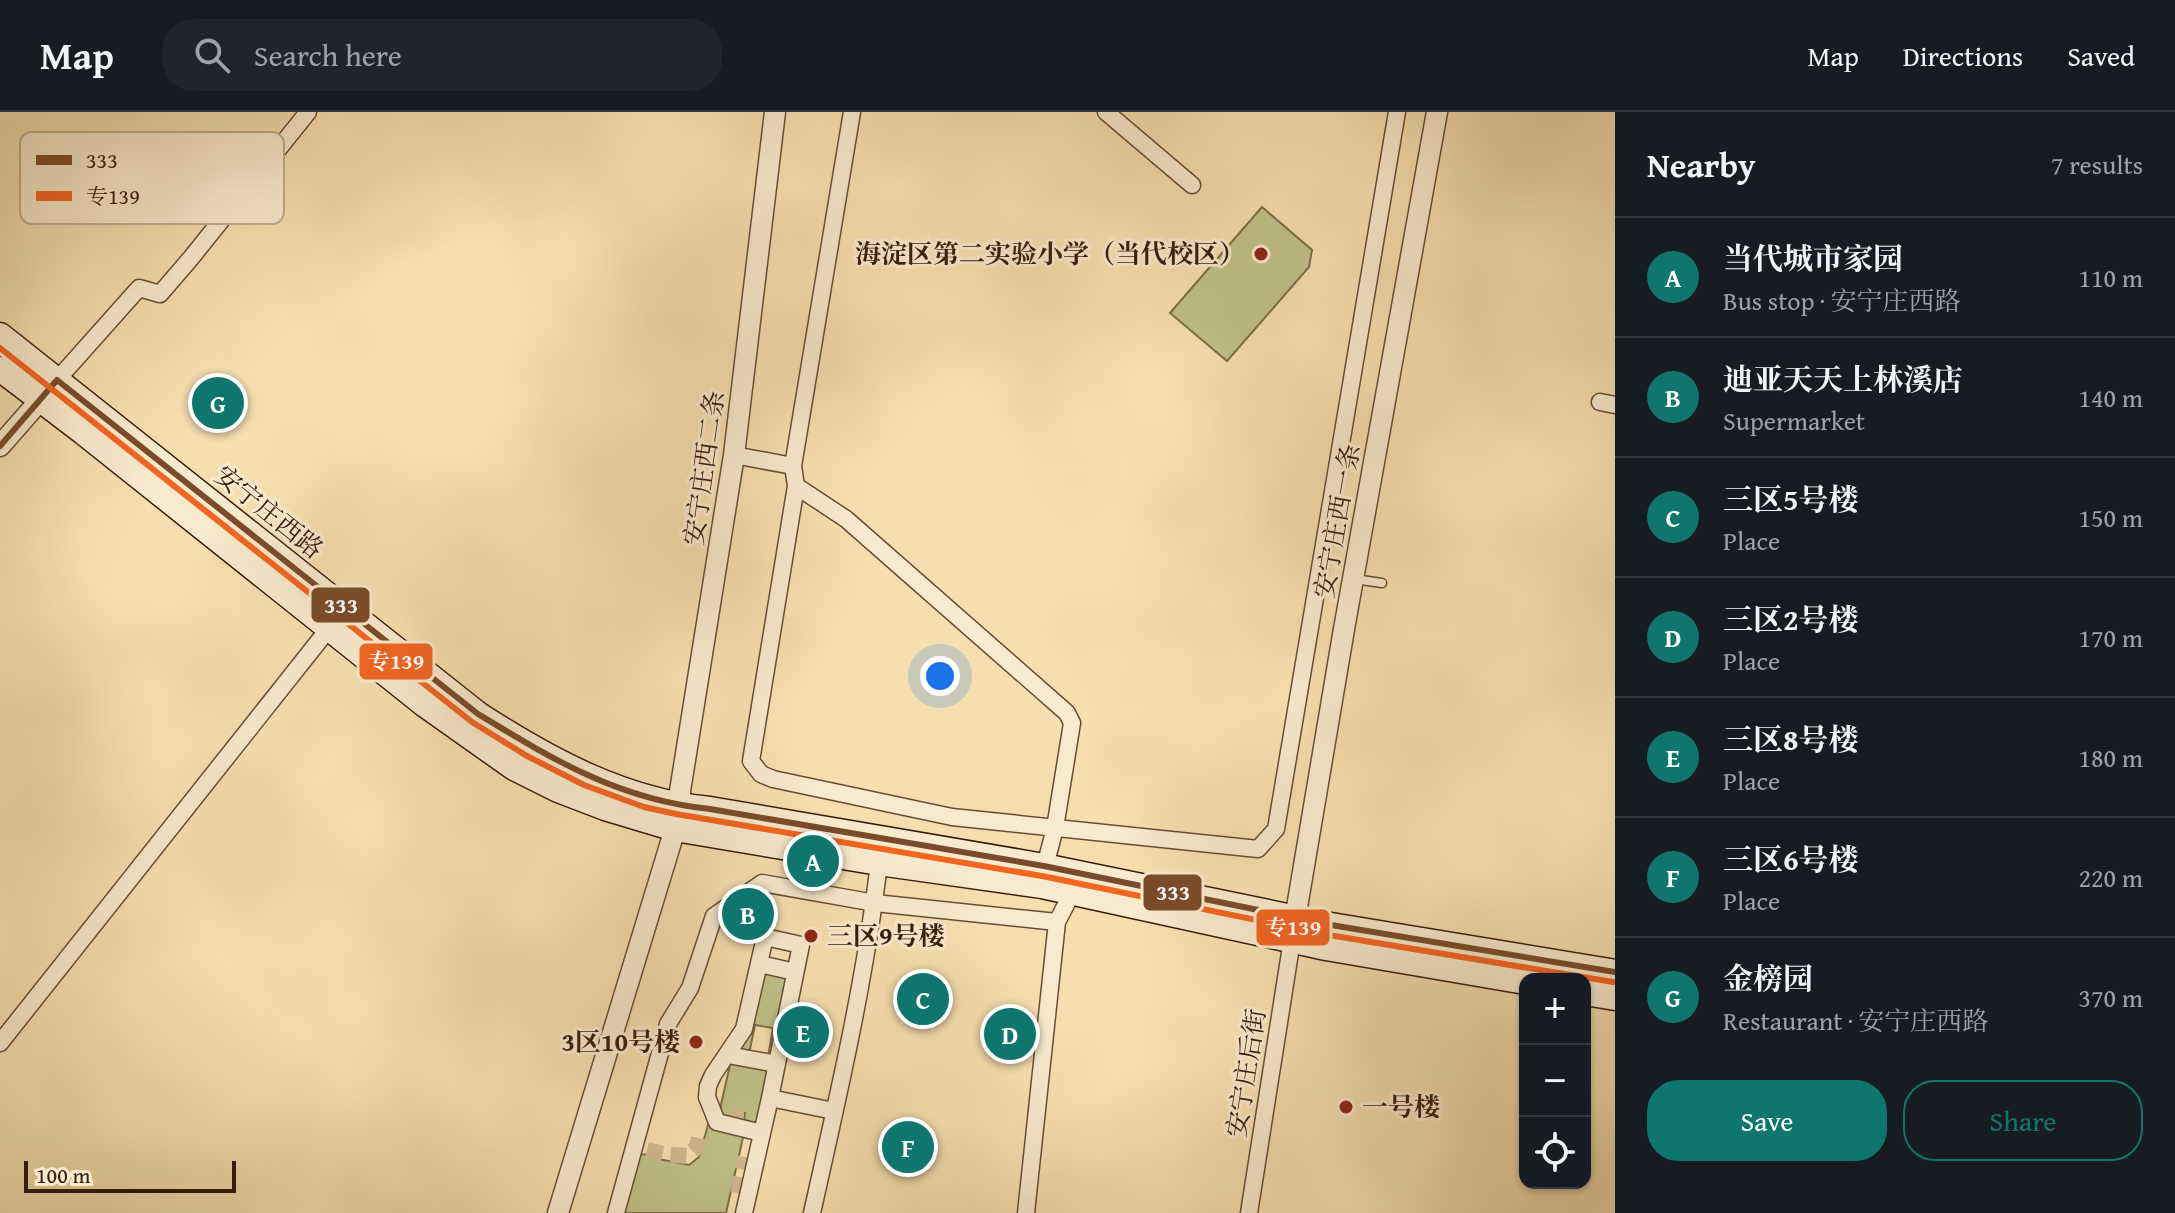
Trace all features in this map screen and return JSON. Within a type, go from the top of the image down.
[{"type":"main road","name":"安宁庄西路","points":[[0,335],[478,714],[577,772],[633,793],[678,818]]},
{"type":"main road","name":"安宁庄西路","points":[[0,369],[425,705],[514,768],[558,790],[605,808],[678,818],[879,863],[1043,876],[1072,893],[1294,929],[1519,981]]},
{"type":"main road","points":[[678,818],[710,809],[868,837],[1294,929],[1331,925],[1615,972]]},
{"type":"main road","points":[[1591,994],[1615,998]]},
{"type":"street","points":[[284,142],[308,112]]},
{"type":"street","name":"安宁庄西二条","points":[[558,1213],[678,818],[734,455],[775,112]]},
{"type":"street","points":[[852,112],[793,466],[796,486],[751,761],[761,774],[773,779],[952,817],[1258,849],[1276,829],[1397,112]]},
{"type":"street","points":[[1106,112],[1192,185]]},
{"type":"street","name":"安宁庄西一条","points":[[1294,929],[1437,112]]},
{"type":"street","points":[[0,446],[139,288],[160,294],[218,224]]},
{"type":"street","points":[[734,455],[793,466]]},
{"type":"street","points":[[796,486],[846,519],[1067,713],[1072,723],[1055,828],[1043,876]]},
{"type":"street","points":[[0,1043],[330,627]]},
{"type":"street","points":[[812,1213],[853,1024],[875,903],[879,863]]},
{"type":"street","points":[[616,1213],[641,1148],[668,1024],[690,988],[714,916],[762,883],[875,903],[1057,922]]},
{"type":"street","points":[[1026,1213],[1057,922],[1072,893]]},
{"type":"street","name":"安宁庄后街","points":[[1249,1213],[1294,929]]},
{"type":"street","points":[[744,1213],[770,1098],[801,945],[765,937],[744,1029],[713,1075],[707,1097],[717,1122],[741,1122],[762,1133]]},
{"type":"street","points":[[760,964],[795,972]]},
{"type":"street","points":[[728,1055],[777,1064]]},
{"type":"street","points":[[770,1098],[834,1111]]},
{"type":"street","points":[[734,1213],[738,1193]]},
{"type":"lane","points":[[1353,578],[1382,583]]},
{"type":"shaded area","points":[[1262,207],[1312,250],[1309,267],[1227,361],[1170,313]]},
{"type":"shaded area","points":[[761,966],[788,972],[773,1058],[768,1057],[773,1028],[755,1025],[749,1054],[740,1051]]},
{"type":"shaded area","points":[[732,1056],[769,1063],[758,1122],[749,1125],[744,1122],[745,1113],[741,1112],[739,1122],[718,1118]]},
{"type":"shaded area","points":[[708,1125],[744,1133],[726,1213],[624,1213],[639,1155],[648,1154],[648,1157],[689,1165],[699,1157]]},
{"type":"tunnel","points":[[731,1113],[743,1116]]},
{"type":"tunnel","points":[[647,1150],[687,1156],[697,1147],[699,1138]]},
{"type":"tunnel","points":[[738,1193],[745,1157]]},
{"type":"transit line","name":"专139","points":[[0,348],[472,722],[527,756],[584,785],[644,807],[676,814],[1042,876],[1329,935],[1613,982]]},
{"type":"transit line","name":"333","points":[[0,446],[57,380],[478,714],[561,762],[646,797],[1044,866],[1331,925],[1615,972]]},
{"type":"place","name":"海淀区第二实验小学（当代校区）","points":[[1261,254]]},
{"type":"place","name":"金榜园","points":[[218,403]]},
{"type":"place","name":"当代城市家园","points":[[813,861]]},
{"type":"place","name":"迪亚天天上林溪店","points":[[748,914]]},
{"type":"place","name":"三区9号楼","points":[[811,936]]},
{"type":"place","name":"三区5号楼","points":[[923,999]]},
{"type":"place","name":"三区8号楼","points":[[803,1032]]},
{"type":"place","name":"三区2号楼","points":[[1010,1034]]},
{"type":"place","name":"3区10号楼","points":[[696,1042]]},
{"type":"place","name":"一号楼","points":[[1346,1107]]},
{"type":"place","name":"三区6号楼","points":[[908,1147]]}]
